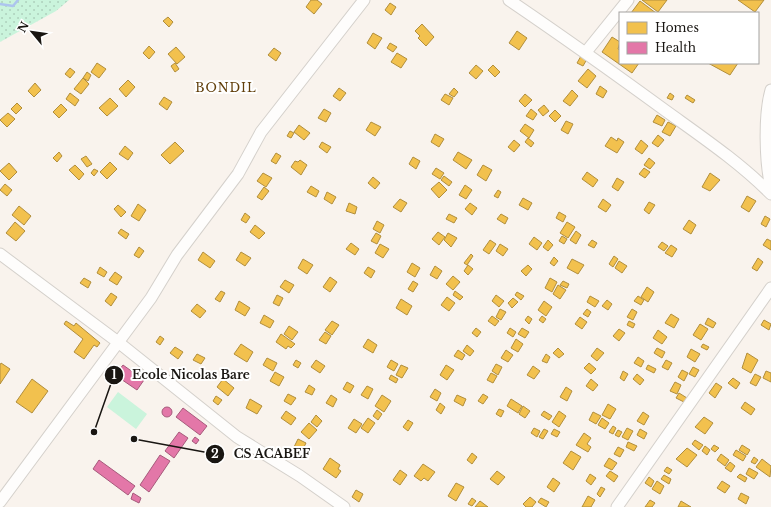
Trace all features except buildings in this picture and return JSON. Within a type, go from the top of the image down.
[{"type":"street","points":[[0,502],[151,298],[177,255],[238,174],[261,132],[364,0]]},
{"type":"street","points":[[509,0],[586,52],[717,148],[753,176],[771,194]]},
{"type":"street","points":[[586,52],[628,0]]},
{"type":"street","points":[[771,90],[768,102],[767,170],[771,187]]},
{"type":"street","points":[[0,254],[118,342],[237,437],[300,476],[344,507]]},
{"type":"street","points":[[617,507],[771,288]]},
{"type":"green space","points":[[0,0],[69,0],[56,11],[0,42]]},
{"type":"green space","points":[[118,392],[147,414],[136,429],[107,407]]},
{"type":"waterway","points":[[0,4],[13,6],[18,0]]},
{"type":"place","name":"Ecole Nicolas Bare","points":[[94,432]]},
{"type":"place","name":"CS ACABEF","points":[[134,439]]},
{"type":"district","name":"BONDIL","points":[[226,88]]}]
